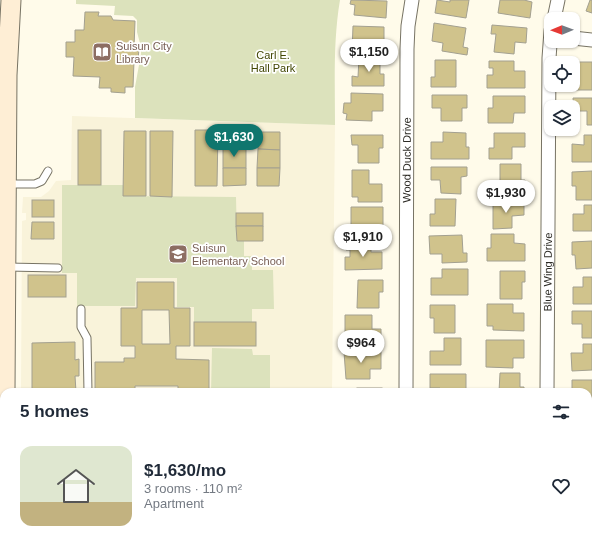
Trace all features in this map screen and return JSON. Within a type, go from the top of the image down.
[{"type":"street","points":[[5,388],[2,326],[5,267],[3,184],[4,46],[11,0]]},
{"type":"street","name":"Wood Duck Drive","points":[[406,388],[407,49],[408,26],[412,0]]},
{"type":"street","points":[[555,12],[558,0]]},
{"type":"street","points":[[580,39],[592,40]]},
{"type":"street","name":"Blue Wing Drive","points":[[547,388],[550,48]]},
{"type":"lane","points":[[3,184],[35,184],[42,181],[48,171]]},
{"type":"lane","points":[[5,267],[58,268]]},
{"type":"lane","points":[[82,309],[81,327],[88,338],[88,388]]},
{"type":"shaded area","name":"Suisun Elementary School","points":[[72,116],[335,125],[332,388],[21,388],[22,221],[26,220],[26,213],[22,213],[23,197],[41,197],[49,191],[56,181],[71,180]]},
{"type":"green space","name":"Carl E. Hall Park","points":[[76,0],[340,0],[335,47],[335,125],[135,118],[135,87],[141,54],[141,47],[137,32],[137,20],[133,16],[114,15],[115,6],[76,4]]},
{"type":"green space","points":[[62,185],[123,185],[124,196],[236,197],[237,241],[244,241],[244,256],[252,256],[252,270],[273,270],[274,309],[252,309],[252,322],[194,322],[194,307],[177,307],[177,278],[136,278],[135,306],[77,306],[77,273],[62,273]]},
{"type":"green space","points":[[212,348],[252,349],[253,355],[270,355],[270,388],[211,388]]},
{"type":"building","points":[[351,0],[387,1],[386,18],[354,15],[355,5],[350,4]]},
{"type":"building","points":[[437,0],[450,2],[450,0],[469,0],[466,18],[435,13]]},
{"type":"building","points":[[500,0],[524,0],[532,2],[530,18],[498,13]]},
{"type":"building","points":[[590,0],[592,0],[592,13],[586,11]]},
{"type":"building","name":"Suisun City Library","points":[[85,12],[99,12],[98,16],[111,16],[113,20],[135,21],[134,48],[139,48],[138,61],[134,61],[133,87],[125,87],[125,93],[111,92],[111,88],[99,88],[100,77],[73,76],[74,57],[66,57],[66,42],[75,42],[75,30],[84,30]]},
{"type":"building","points":[[434,23],[466,28],[463,47],[468,48],[467,55],[442,51],[443,43],[432,41]]},
{"type":"building","points":[[492,25],[527,28],[526,43],[515,42],[514,54],[494,52],[496,34],[491,34]]},
{"type":"building","points":[[353,26],[384,27],[384,41],[370,41],[370,53],[352,52]]},
{"type":"building","points":[[359,58],[380,58],[380,74],[384,74],[384,86],[352,86],[352,76],[358,77]]},
{"type":"building","points":[[435,60],[456,60],[456,87],[431,87],[431,77],[435,77]]},
{"type":"building","points":[[489,61],[514,61],[514,71],[525,71],[525,88],[487,88],[487,75],[493,75],[493,68],[489,68]]},
{"type":"building","points":[[580,62],[592,62],[592,90],[580,90]]},
{"type":"building","points":[[351,93],[383,94],[383,111],[372,111],[372,121],[346,120],[347,114],[343,113],[344,103],[351,103]]},
{"type":"building","points":[[432,95],[467,95],[467,108],[462,108],[462,121],[441,121],[441,108],[432,108]]},
{"type":"building","points":[[493,96],[525,96],[525,113],[514,113],[513,123],[488,123],[488,108],[493,108]]},
{"type":"building","points":[[573,98],[592,98],[592,125],[587,125],[587,111],[580,111],[580,100],[573,100]]},
{"type":"building","points":[[78,130],[101,130],[101,185],[78,185]]},
{"type":"building","points":[[195,130],[218,130],[217,186],[195,186]]},
{"type":"building","points":[[124,131],[146,131],[146,196],[123,196]]},
{"type":"building","points":[[150,131],[173,131],[172,197],[150,196]]},
{"type":"building","points":[[223,131],[246,131],[246,149],[223,149]]},
{"type":"building","points":[[258,132],[280,132],[280,150],[258,149]]},
{"type":"building","points":[[443,132],[466,133],[466,147],[469,147],[469,159],[431,159],[431,142],[443,142]]},
{"type":"building","points":[[494,133],[525,133],[525,147],[512,147],[512,159],[489,159],[489,148],[494,148]]},
{"type":"building","points":[[351,135],[383,135],[383,148],[379,148],[379,163],[358,163],[358,145],[352,145]]},
{"type":"building","points":[[584,135],[592,135],[592,162],[572,162],[572,144],[584,145]]},
{"type":"building","points":[[223,149],[246,149],[246,168],[223,168]]},
{"type":"building","points":[[258,149],[280,150],[280,168],[257,168]]},
{"type":"building","points":[[500,164],[521,164],[521,180],[525,180],[525,192],[500,192]]},
{"type":"building","points":[[431,167],[467,167],[467,176],[461,177],[461,194],[441,193],[440,180],[431,180]]},
{"type":"building","points":[[223,168],[246,168],[246,185],[223,186]]},
{"type":"building","points":[[257,168],[280,168],[279,186],[257,186]]},
{"type":"building","points":[[352,170],[369,170],[369,184],[382,184],[382,202],[358,202],[358,197],[352,197]]},
{"type":"building","points":[[592,171],[592,200],[576,200],[576,186],[572,186],[572,172]]},
{"type":"building","points":[[435,199],[456,199],[455,226],[430,226],[430,214],[435,214]]},
{"type":"building","points":[[32,200],[54,200],[54,217],[32,217]]},
{"type":"building","points":[[493,202],[524,202],[524,215],[512,216],[512,228],[493,229]]},
{"type":"building","points":[[584,205],[592,205],[592,231],[573,231],[573,214],[584,214]]},
{"type":"building","points":[[351,207],[383,207],[383,225],[371,225],[371,234],[347,234],[347,226],[351,227]]},
{"type":"building","points":[[236,213],[263,213],[263,226],[236,226]]},
{"type":"building","points":[[32,222],[54,222],[54,239],[31,239]]},
{"type":"building","points":[[236,226],[263,226],[263,241],[237,241]]},
{"type":"building","points":[[491,234],[514,234],[514,243],[525,244],[525,261],[487,261],[487,248],[491,248]]},
{"type":"building","points":[[462,235],[463,253],[467,253],[467,262],[442,263],[442,254],[430,254],[429,236]]},
{"type":"building","points":[[592,241],[592,268],[576,269],[575,255],[572,255],[572,242]]},
{"type":"building","points":[[347,243],[371,243],[371,252],[382,252],[382,269],[345,270],[345,257],[350,257],[350,250],[346,250]]},
{"type":"building","points":[[442,269],[468,269],[468,295],[431,295],[431,278],[442,278]]},
{"type":"building","points":[[500,271],[525,271],[525,282],[522,282],[522,299],[500,299]]},
{"type":"building","points":[[28,275],[66,275],[66,297],[28,297]]},
{"type":"building","points":[[583,277],[592,277],[592,304],[573,304],[573,287],[583,287]]},
{"type":"building","points":[[358,280],[383,280],[383,292],[379,292],[379,308],[357,308]]},
{"type":"building","points":[[137,282],[174,282],[174,308],[190,308],[190,346],[176,346],[176,359],[209,360],[209,388],[135,386],[135,388],[95,388],[95,362],[124,362],[124,358],[135,358],[135,346],[121,346],[121,308],[137,308]],"holes":[[[142,310],[169,310],[170,344],[142,344]]]},
{"type":"building","points":[[487,304],[513,304],[513,313],[524,313],[524,331],[493,330],[493,326],[487,326]]},
{"type":"building","points":[[430,305],[455,305],[455,333],[434,333],[434,318],[430,318]]},
{"type":"building","points":[[572,311],[592,311],[592,338],[582,338],[582,324],[572,324]]},
{"type":"building","points":[[345,315],[372,315],[372,329],[381,329],[381,347],[367,347],[367,342],[345,342]]},
{"type":"building","points":[[194,322],[256,322],[256,346],[194,346]]},
{"type":"building","points":[[444,338],[461,338],[461,365],[430,365],[430,351],[444,351]]},
{"type":"building","points":[[486,340],[524,340],[524,358],[513,358],[513,368],[486,367]]},
{"type":"building","points":[[75,342],[75,360],[79,359],[79,376],[75,376],[76,388],[32,388],[32,343]]},
{"type":"building","points":[[583,344],[592,344],[592,370],[572,371],[571,353],[583,353]]},
{"type":"building","points":[[344,352],[381,352],[381,369],[370,369],[370,379],[346,379]]},
{"type":"building","points":[[500,373],[520,373],[520,387],[524,388],[499,388]]},
{"type":"building","points":[[430,374],[466,374],[466,388],[430,388]]},
{"type":"building","points":[[572,380],[592,380],[592,388],[572,388]]},
{"type":"place","name":"Suisun City Library","points":[[102,52]]},
{"type":"place","name":"Suisun Elementary School","points":[[178,254]]}]
